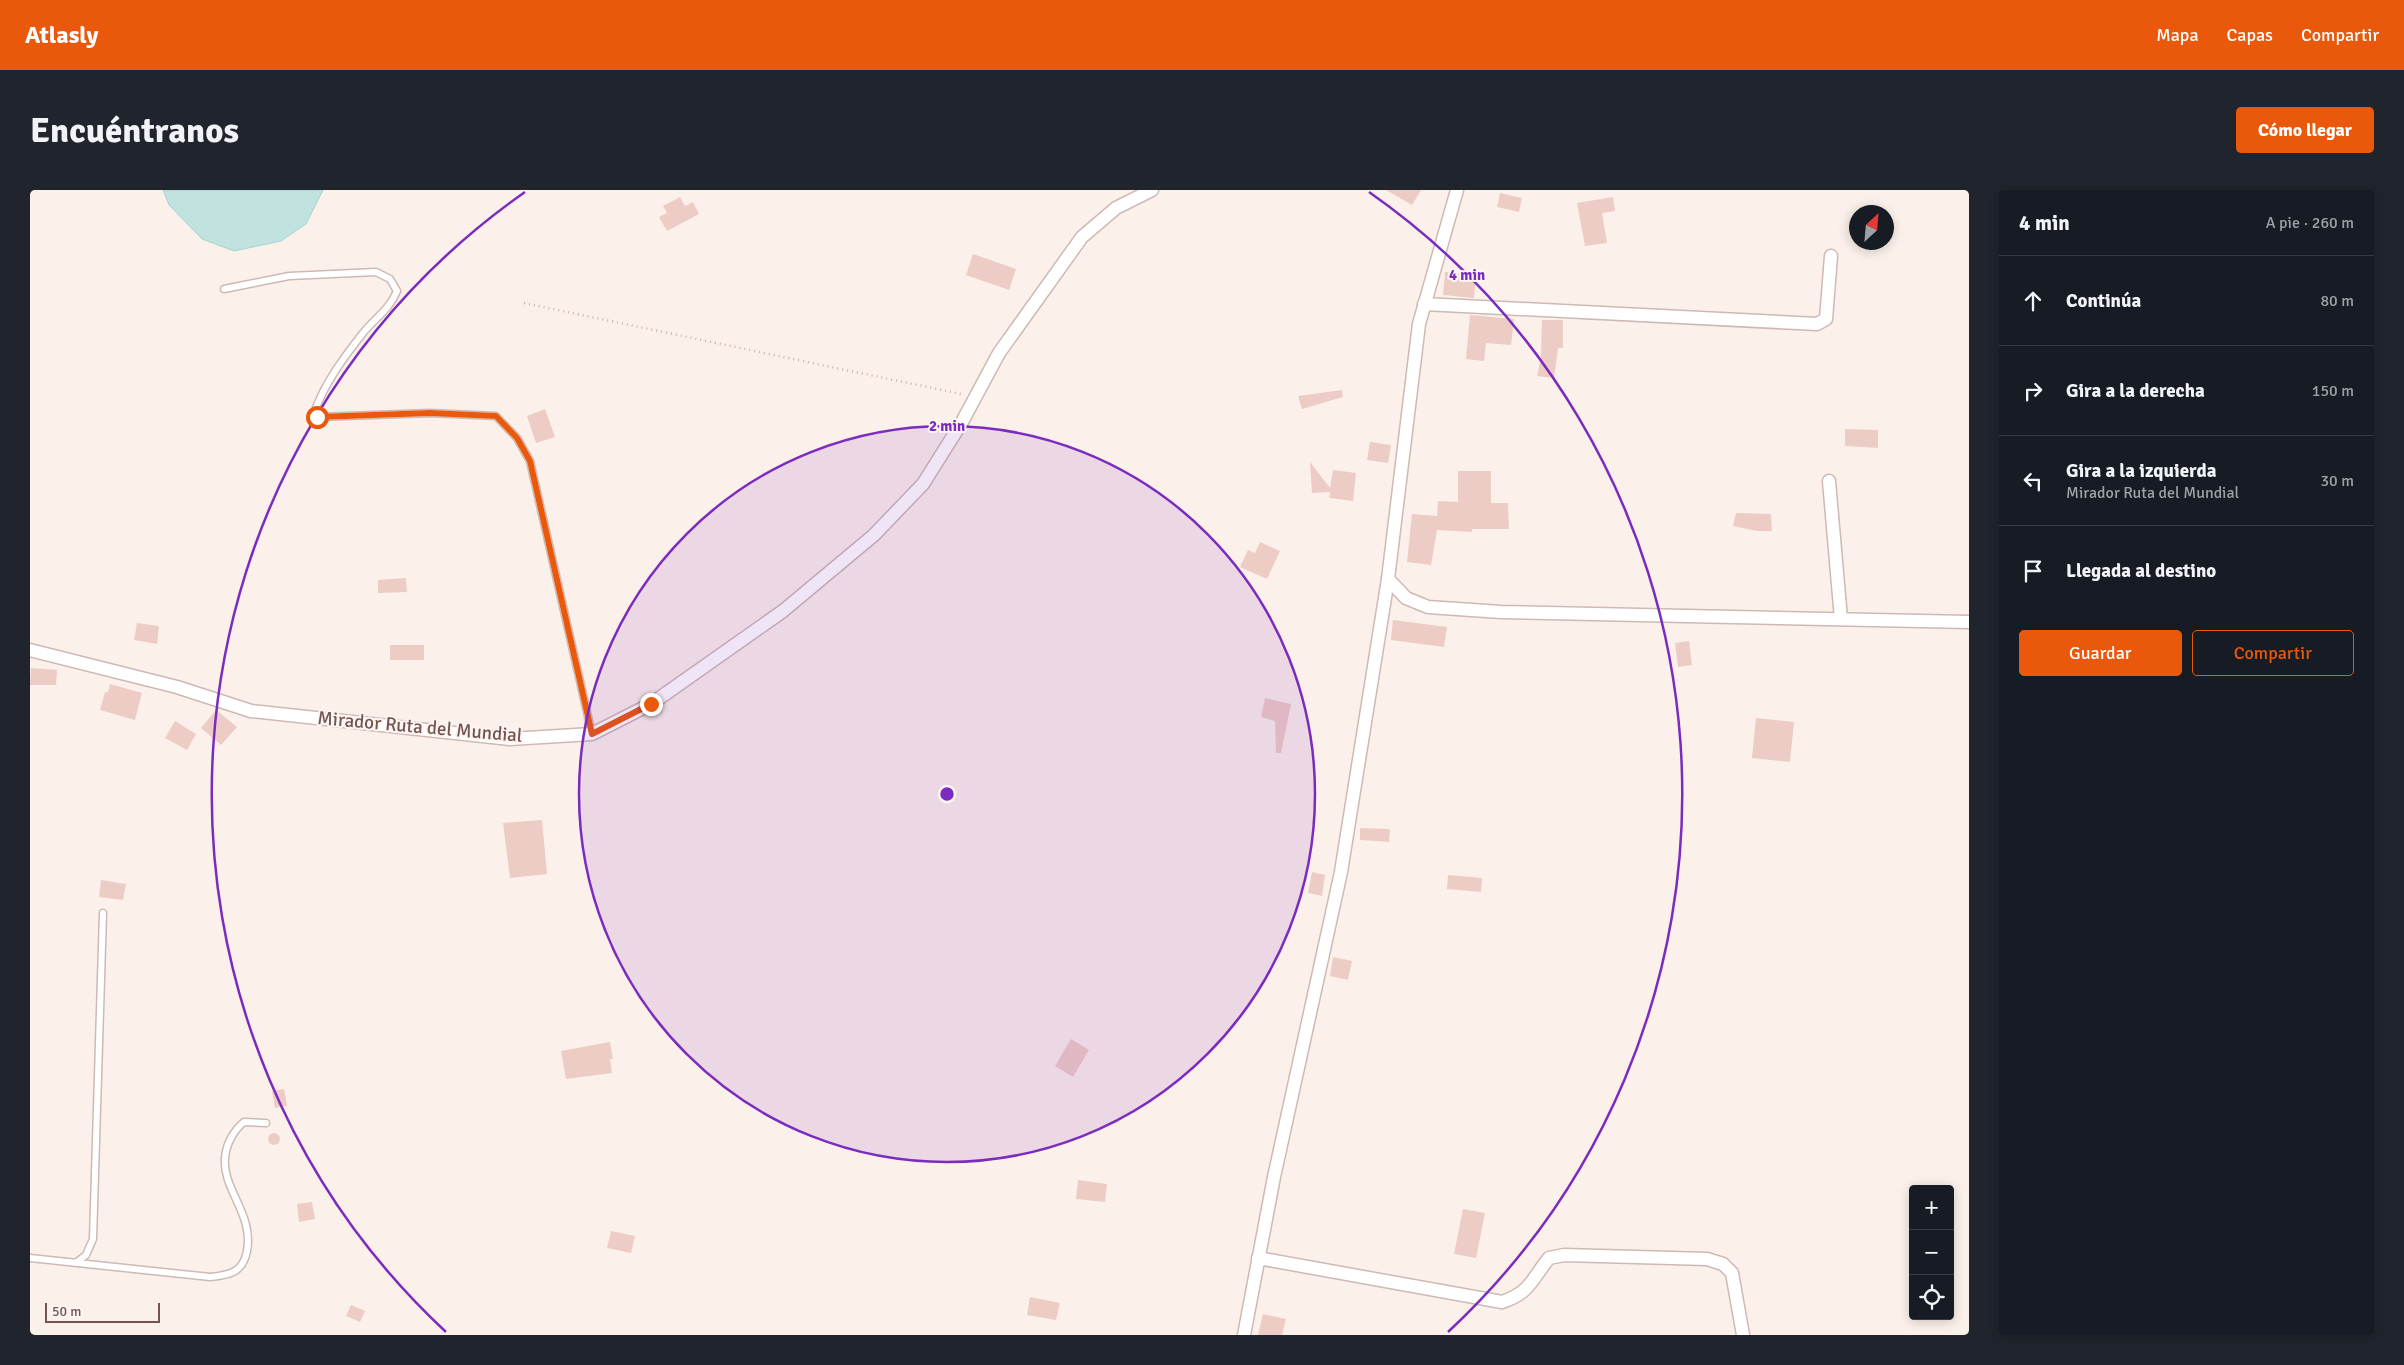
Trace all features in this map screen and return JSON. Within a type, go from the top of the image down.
[{"type":"street","name":"Mirador Ruta del Mundial","points":[[30,650],[177,687],[251,711],[510,739],[592,734],[651,704],[768,622],[874,535],[923,484],[962,422],[999,353],[1082,237],[1116,208],[1152,190]]},
{"type":"street","points":[[1244,1335],[1274,1177],[1342,872],[1388,579],[1419,324],[1456,190]]},
{"type":"street","points":[[1424,304],[1817,324],[1826,319],[1831,256]]},
{"type":"street","points":[[1829,481],[1841,620]]},
{"type":"street","points":[[1388,579],[1406,598],[1428,607],[1500,612],[1969,622]]},
{"type":"street","points":[[1258,1258],[1502,1302],[1526,1291],[1549,1258],[1564,1255],[1707,1259],[1723,1264],[1732,1273],[1744,1335]]},
{"type":"lane","points":[[224,289],[289,276],[376,272],[390,280],[397,291],[393,302],[364,332],[339,366],[314,413],[317,417],[430,413],[496,416],[517,438],[530,461],[592,734]]},
{"type":"lane","points":[[77,1262],[86,1255],[93,1239],[103,913]]},
{"type":"lane","points":[[30,1258],[210,1277],[226,1275],[238,1270],[245,1262],[249,1241],[246,1221],[227,1176],[224,1159],[235,1130],[244,1122],[266,1123]]},
{"type":"path","points":[[524,303],[975,397]]},
{"type":"water","points":[[163,190],[323,190],[306,224],[281,241],[234,251],[202,239],[169,205]]},
{"type":"building","points":[[1386,190],[1421,190],[1412,205]]},
{"type":"building","points":[[1500,193],[1522,198],[1519,212],[1497,207]]},
{"type":"building","points":[[680,197],[685,206],[693,202],[699,214],[667,231],[659,217],[667,213],[663,206]]},
{"type":"building","points":[[1613,197],[1615,211],[1602,213],[1607,243],[1585,246],[1577,203]]},
{"type":"building","points":[[973,254],[1016,269],[1009,290],[966,275]]},
{"type":"building","points":[[1445,272],[1476,275],[1474,298],[1443,295]]},
{"type":"building","points":[[1470,315],[1514,319],[1511,345],[1486,343],[1484,361],[1466,359]]},
{"type":"building","points":[[1542,320],[1563,320],[1563,348],[1558,348],[1554,378],[1537,376],[1541,357]]},
{"type":"building","points":[[1342,390],[1343,397],[1302,409],[1298,396]]},
{"type":"building","points":[[545,409],[555,437],[536,443],[527,416]]},
{"type":"building","points":[[1845,429],[1878,430],[1878,448],[1845,446]]},
{"type":"building","points":[[1370,442],[1391,445],[1388,463],[1367,460]]},
{"type":"building","points":[[1310,462],[1330,488],[1333,470],[1356,473],[1353,501],[1329,498],[1330,492],[1312,493]]},
{"type":"building","points":[[1458,471],[1491,471],[1491,503],[1508,503],[1509,529],[1472,529],[1472,532],[1437,530],[1431,565],[1407,562],[1412,514],[1437,516],[1438,501],[1458,502]]},
{"type":"building","points":[[1736,513],[1771,514],[1772,531],[1757,531],[1733,526]]},
{"type":"building","points":[[1260,542],[1280,551],[1267,579],[1240,567],[1248,550],[1255,553]]},
{"type":"building","points":[[406,578],[407,592],[378,593],[378,580]]},
{"type":"building","points":[[1393,620],[1447,627],[1444,647],[1391,640]]},
{"type":"building","points":[[137,623],[159,626],[157,644],[134,640]]},
{"type":"building","points":[[1689,641],[1692,665],[1678,667],[1675,643]]},
{"type":"building","points":[[390,645],[424,645],[424,660],[390,660]]},
{"type":"building","points":[[31,668],[57,670],[56,685],[30,685]]},
{"type":"building","points":[[110,684],[142,693],[135,720],[100,710],[105,692],[108,692]]},
{"type":"building","points":[[1265,698],[1291,704],[1281,753],[1276,753],[1275,721],[1261,717]]},
{"type":"building","points":[[216,710],[237,727],[221,745],[201,728]]},
{"type":"building","points":[[1756,718],[1794,722],[1790,762],[1752,758]]},
{"type":"building","points":[[175,721],[196,734],[187,750],[165,738]]},
{"type":"building","points":[[542,820],[547,874],[510,878],[503,823]]},
{"type":"building","points":[[1360,828],[1390,829],[1389,842],[1360,840]]},
{"type":"building","points":[[1312,872],[1325,875],[1322,896],[1308,893]]},
{"type":"building","points":[[1448,875],[1482,878],[1481,892],[1447,889]]},
{"type":"building","points":[[101,880],[126,884],[123,900],[99,897]]},
{"type":"building","points":[[1333,957],[1352,961],[1348,980],[1330,976]]},
{"type":"building","points":[[1071,1039],[1089,1050],[1073,1077],[1055,1066]]},
{"type":"building","points":[[610,1042],[613,1059],[610,1059],[612,1073],[566,1079],[561,1051]]},
{"type":"building","points":[[284,1089],[287,1106],[275,1108],[272,1091]]},
{"type":"building","points":[[272,1133],[276,1133],[280,1139],[276,1145],[272,1145],[268,1141],[268,1137]]},
{"type":"building","points":[[1078,1180],[1107,1184],[1105,1202],[1076,1199]]},
{"type":"building","points":[[312,1202],[315,1219],[299,1222],[297,1204]]},
{"type":"building","points":[[1463,1209],[1485,1213],[1476,1258],[1454,1254]]},
{"type":"building","points":[[611,1231],[635,1236],[631,1253],[607,1248]]},
{"type":"building","points":[[1030,1297],[1060,1303],[1056,1320],[1027,1315]]},
{"type":"building","points":[[351,1305],[365,1311],[360,1322],[346,1316]]},
{"type":"building","points":[[1263,1314],[1286,1319],[1282,1335],[1258,1335]]},
{"type":"route","points":[[317,417],[430,413],[496,416],[517,438],[530,461],[592,734],[651,704]]}]
